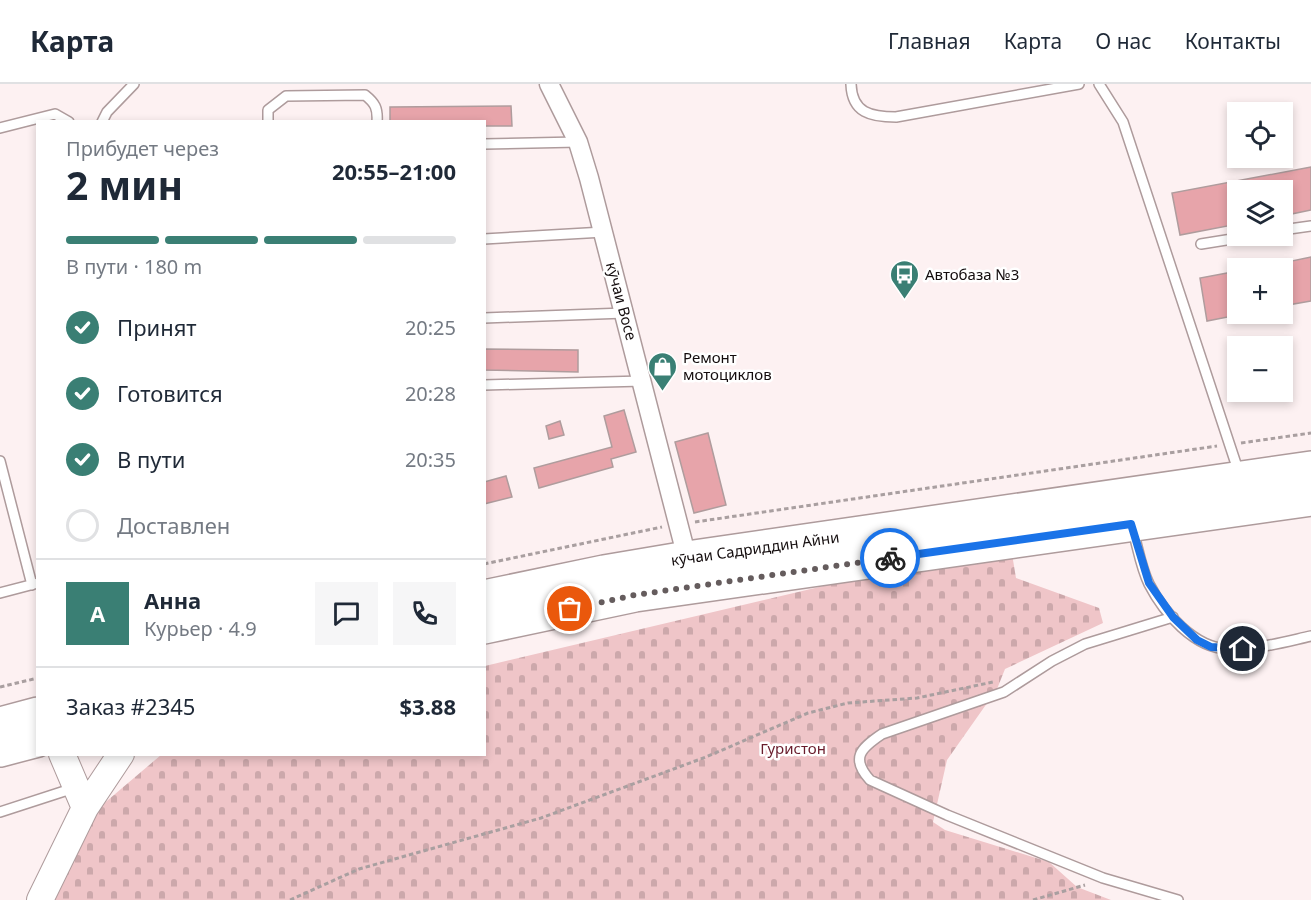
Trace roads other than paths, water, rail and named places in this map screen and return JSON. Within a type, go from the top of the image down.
[{"type":"highway","name":"кӯчаи Садриддин Айни","points":[[486,597],[604,572],[687,558],[1311,468]]},
{"type":"highway","name":"кӯчаи Садриддин Айни","points":[[486,627],[635,595],[1311,499]]},
{"type":"highway","points":[[0,724],[36,715]]},
{"type":"highway","points":[[0,750],[36,741]]},
{"type":"street","name":"кӯчаи Восе","points":[[552,85],[578,142],[604,232],[644,381],[687,558]]},
{"type":"street","points":[[63,756],[80,797]]},
{"type":"street","points":[[40,900],[80,797],[119,756]]},
{"type":"lane","points":[[103,120],[107,112],[134,84]]},
{"type":"lane","points":[[851,84],[856,105],[862,113],[874,117],[896,117],[1079,84]]},
{"type":"lane","points":[[1099,84],[1123,122],[1241,478]]},
{"type":"lane","points":[[268,120],[268,110],[286,96],[364,95],[373,101],[377,109],[377,120]]},
{"type":"lane","points":[[0,128],[55,114],[66,120]]},
{"type":"lane","points":[[486,144],[578,142]]},
{"type":"lane","points":[[1293,228],[1311,226]]},
{"type":"lane","points":[[486,239],[604,232]]},
{"type":"lane","points":[[1201,244],[1227,240]]},
{"type":"lane","points":[[486,318],[625,313]]},
{"type":"lane","points":[[486,385],[644,381]]},
{"type":"lane","points":[[0,461],[35,584],[0,593]]},
{"type":"lane","points":[[1131,524],[1149,583],[1173,617],[1197,640],[1211,647],[1243,649],[1311,636]]},
{"type":"lane","points":[[1173,617],[1085,644],[1027,676],[1004,692],[882,734],[865,746],[859,756],[861,770],[870,780],[947,815],[1103,878],[1178,900]]},
{"type":"lane","points":[[0,812],[80,797]]},
{"type":"place","name":"Автобаза №3","points":[[904,300]]},
{"type":"place","name":"Ремонт мотоциклов","points":[[662,392]]},
{"type":"park label","name":"Гуристон","points":[[793,748]]}]
